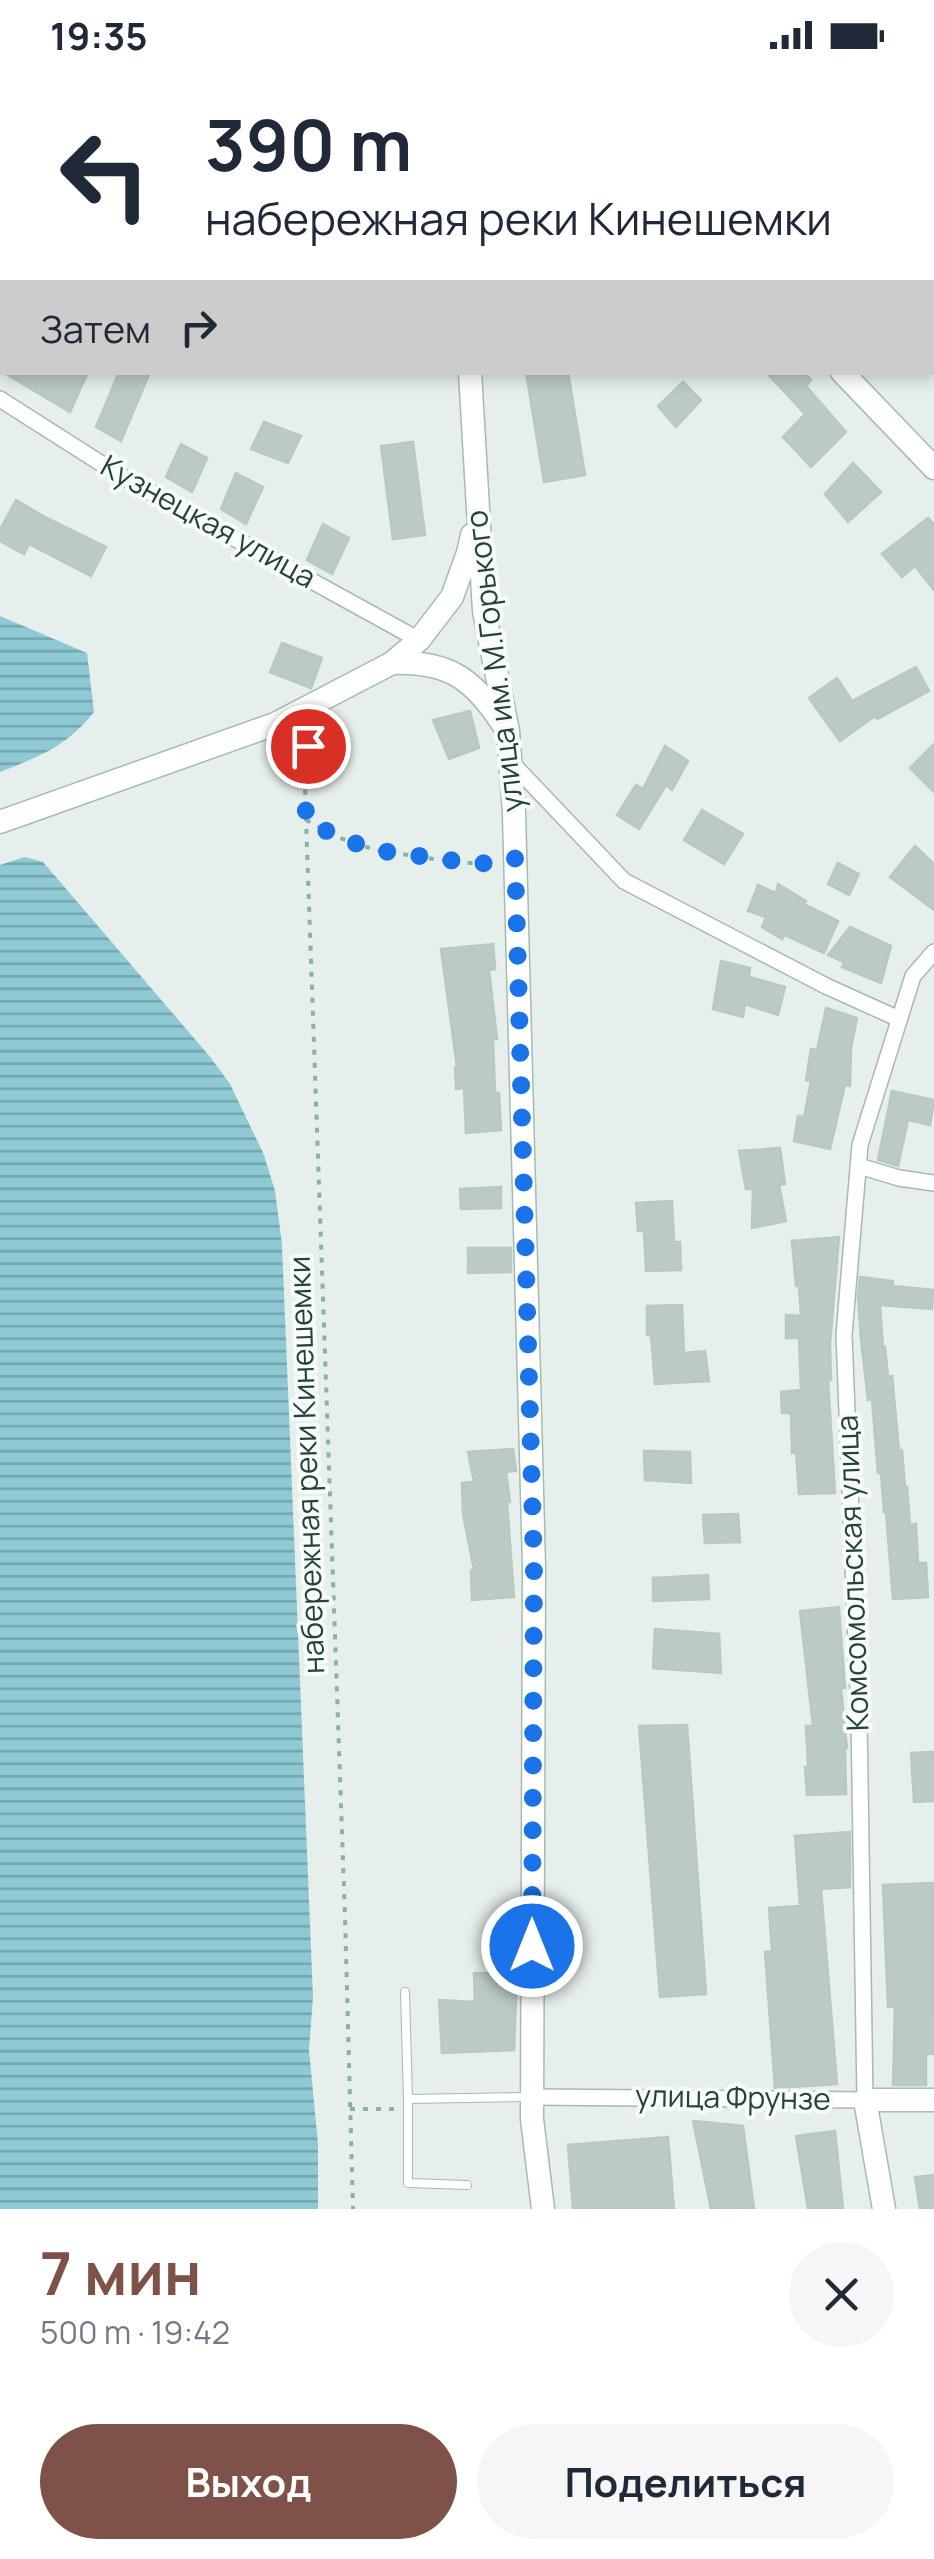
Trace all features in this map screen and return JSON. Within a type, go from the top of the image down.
[{"type":"main road","name":"улица им. М.Горького","points":[[470,375],[486,628],[508,731],[515,858],[534,1567],[532,2120],[543,2209]]},
{"type":"main road","points":[[845,375],[934,468]]},
{"type":"main road","points":[[0,822],[275,724],[392,663],[419,640],[452,597],[468,553],[476,507]]},
{"type":"main road","points":[[392,663],[432,666],[469,682],[508,731]]},
{"type":"main road","name":"улица Фрунзе","points":[[865,2100],[934,2100]]},
{"type":"main road","name":"Комсомольская улица","points":[[865,2100],[884,2209]]},
{"type":"street","name":"Кузнецкая улица","points":[[0,399],[116,473],[419,640]]},
{"type":"street","points":[[511,762],[624,882],[898,1019]]},
{"type":"street","name":"Комсомольская улица","points":[[865,2100],[860,1716],[844,1335],[860,1145],[913,976],[934,952]]},
{"type":"street","points":[[859,1166],[934,1183]]},
{"type":"street","name":"улица Фрунзе","points":[[532,2097],[865,2100]]},
{"type":"lane","points":[[405,1992],[408,2183],[468,2185]]},
{"type":"lane","points":[[408,2104],[532,2097]]},
{"type":"path","name":"набережная реки Кинешемки","points":[[326,697],[308,746],[305,771],[353,2209]]},
{"type":"path","points":[[306,820],[375,850],[479,864],[515,858]]},
{"type":"path","points":[[350,2109],[408,2104]]},
{"type":"water","points":[[0,616],[87,653],[94,712],[62,742],[0,772]]},
{"type":"water","points":[[25,857],[43,862],[211,1058],[230,1084],[264,1155],[275,1191],[282,1244],[313,1997],[309,2050],[318,2144],[318,2209],[0,2209],[0,865]]},
{"type":"building","points":[[8,375],[87,375],[70,412]]},
{"type":"building","points":[[118,375],[149,375],[121,441],[96,427]]},
{"type":"building","points":[[526,375],[568,375],[585,475],[544,482]]},
{"type":"building","points":[[769,375],[807,375],[811,380],[806,386],[846,432],[811,467],[783,437],[805,414]]},
{"type":"building","points":[[683,382],[701,400],[676,427],[658,406]]},
{"type":"building","points":[[264,422],[301,436],[288,463],[251,449]]},
{"type":"building","points":[[413,442],[425,535],[393,539],[381,446]]},
{"type":"building","points":[[181,444],[207,458],[192,492],[166,477]]},
{"type":"building","points":[[853,463],[881,492],[848,522],[825,494]]},
{"type":"building","points":[[236,473],[263,487],[246,524],[221,509]]},
{"type":"building","points":[[16,500],[106,547],[91,576],[29,544],[24,554],[0,541],[0,530]]},
{"type":"building","points":[[928,518],[934,524],[934,590],[915,566],[902,577],[882,554]]},
{"type":"building","points":[[323,524],[349,538],[332,574],[307,560]]},
{"type":"building","points":[[282,643],[322,658],[311,688],[270,672]]},
{"type":"building","points":[[916,667],[929,691],[877,719],[875,716],[840,741],[809,698],[837,678],[852,701]]},
{"type":"building","points":[[470,711],[479,748],[449,759],[433,720]]},
{"type":"building","points":[[934,744],[934,792],[910,768]]},
{"type":"building","points":[[665,746],[688,761],[672,790],[666,785],[639,829],[617,815],[636,785],[643,789]]},
{"type":"building","points":[[702,810],[743,834],[724,864],[684,840]]},
{"type":"building","points":[[915,846],[934,864],[934,910],[890,877]]},
{"type":"building","points":[[838,863],[859,874],[849,895],[828,884]]},
{"type":"building","points":[[778,884],[806,901],[804,904],[838,921],[824,953],[785,935],[782,939],[762,927],[766,917],[748,911],[758,885],[776,893]]},
{"type":"building","points":[[850,927],[891,946],[881,983],[842,967],[844,962],[828,955]]},
{"type":"building","points":[[493,944],[495,969],[489,970],[497,1039],[493,1039],[495,1093],[499,1093],[501,1130],[466,1133],[464,1088],[456,1089],[457,1067],[441,949]]},
{"type":"building","points":[[721,961],[750,968],[749,977],[785,987],[778,1015],[745,1004],[743,1017],[713,1009]]},
{"type":"building","points":[[826,1008],[857,1018],[850,1086],[845,1085],[830,1149],[794,1141],[798,1116],[804,1117],[811,1081],[806,1080],[811,1049],[817,1050]]},
{"type":"building","points":[[892,1091],[934,1100],[930,1125],[908,1120],[898,1166],[878,1160]]},
{"type":"building","points":[[780,1148],[785,1184],[779,1185],[786,1221],[752,1228],[753,1189],[746,1189],[739,1151]]},
{"type":"building","points":[[501,1187],[501,1208],[461,1209],[460,1189]]},
{"type":"building","points":[[672,1201],[674,1242],[680,1242],[681,1270],[646,1271],[644,1231],[638,1231],[636,1203]]},
{"type":"building","points":[[839,1237],[828,1380],[835,1493],[799,1494],[791,1413],[782,1413],[781,1392],[801,1390],[799,1338],[786,1338],[786,1315],[801,1316],[792,1241]]},
{"type":"building","points":[[468,1248],[511,1248],[511,1272],[468,1273]]},
{"type":"building","points":[[860,1277],[893,1281],[892,1286],[933,1290],[932,1309],[880,1305],[910,1525],[916,1524],[918,1563],[926,1563],[928,1597],[893,1599],[886,1512],[861,1339]]},
{"type":"building","points":[[682,1305],[684,1353],[705,1351],[709,1381],[655,1384],[647,1306]]},
{"type":"building","points":[[513,1449],[516,1471],[506,1472],[514,1597],[472,1600],[474,1570],[463,1514],[462,1483],[474,1482],[468,1452]]},
{"type":"building","points":[[644,1451],[690,1452],[691,1483],[645,1480]]},
{"type":"building","points":[[738,1514],[740,1542],[705,1543],[703,1515]]},
{"type":"building","points":[[708,1575],[709,1599],[653,1601],[653,1578]]},
{"type":"building","points":[[839,1607],[846,1794],[807,1795],[806,1726],[813,1726],[800,1611]]},
{"type":"building","points":[[655,1629],[719,1634],[721,1673],[653,1668]]},
{"type":"building","points":[[687,1725],[706,1994],[660,1997],[639,1726]]},
{"type":"building","points":[[934,1752],[934,1801],[914,1802],[911,1753]]},
{"type":"building","points":[[850,1832],[850,1887],[821,1889],[837,2084],[775,2088],[765,1952],[772,1951],[769,1908],[800,1906],[795,1836]]},
{"type":"building","points":[[933,1883],[934,2054],[926,2054],[926,2085],[893,2085],[895,2006],[888,2007],[883,1885]]},
{"type":"building","points":[[474,1973],[517,1974],[514,2050],[442,2053],[439,2000],[475,2002]]},
{"type":"building","points":[[693,2121],[743,2126],[754,2209],[711,2209]]},
{"type":"building","points":[[835,2131],[843,2209],[808,2209],[796,2136]]},
{"type":"building","points":[[668,2137],[674,2209],[573,2209],[568,2145]]},
{"type":"building","points":[[934,2175],[934,2209],[920,2209],[915,2177]]},
{"type":"route","points":[[308,746],[306,820],[375,850],[460,863],[515,858],[534,1567],[532,1946]]}]
